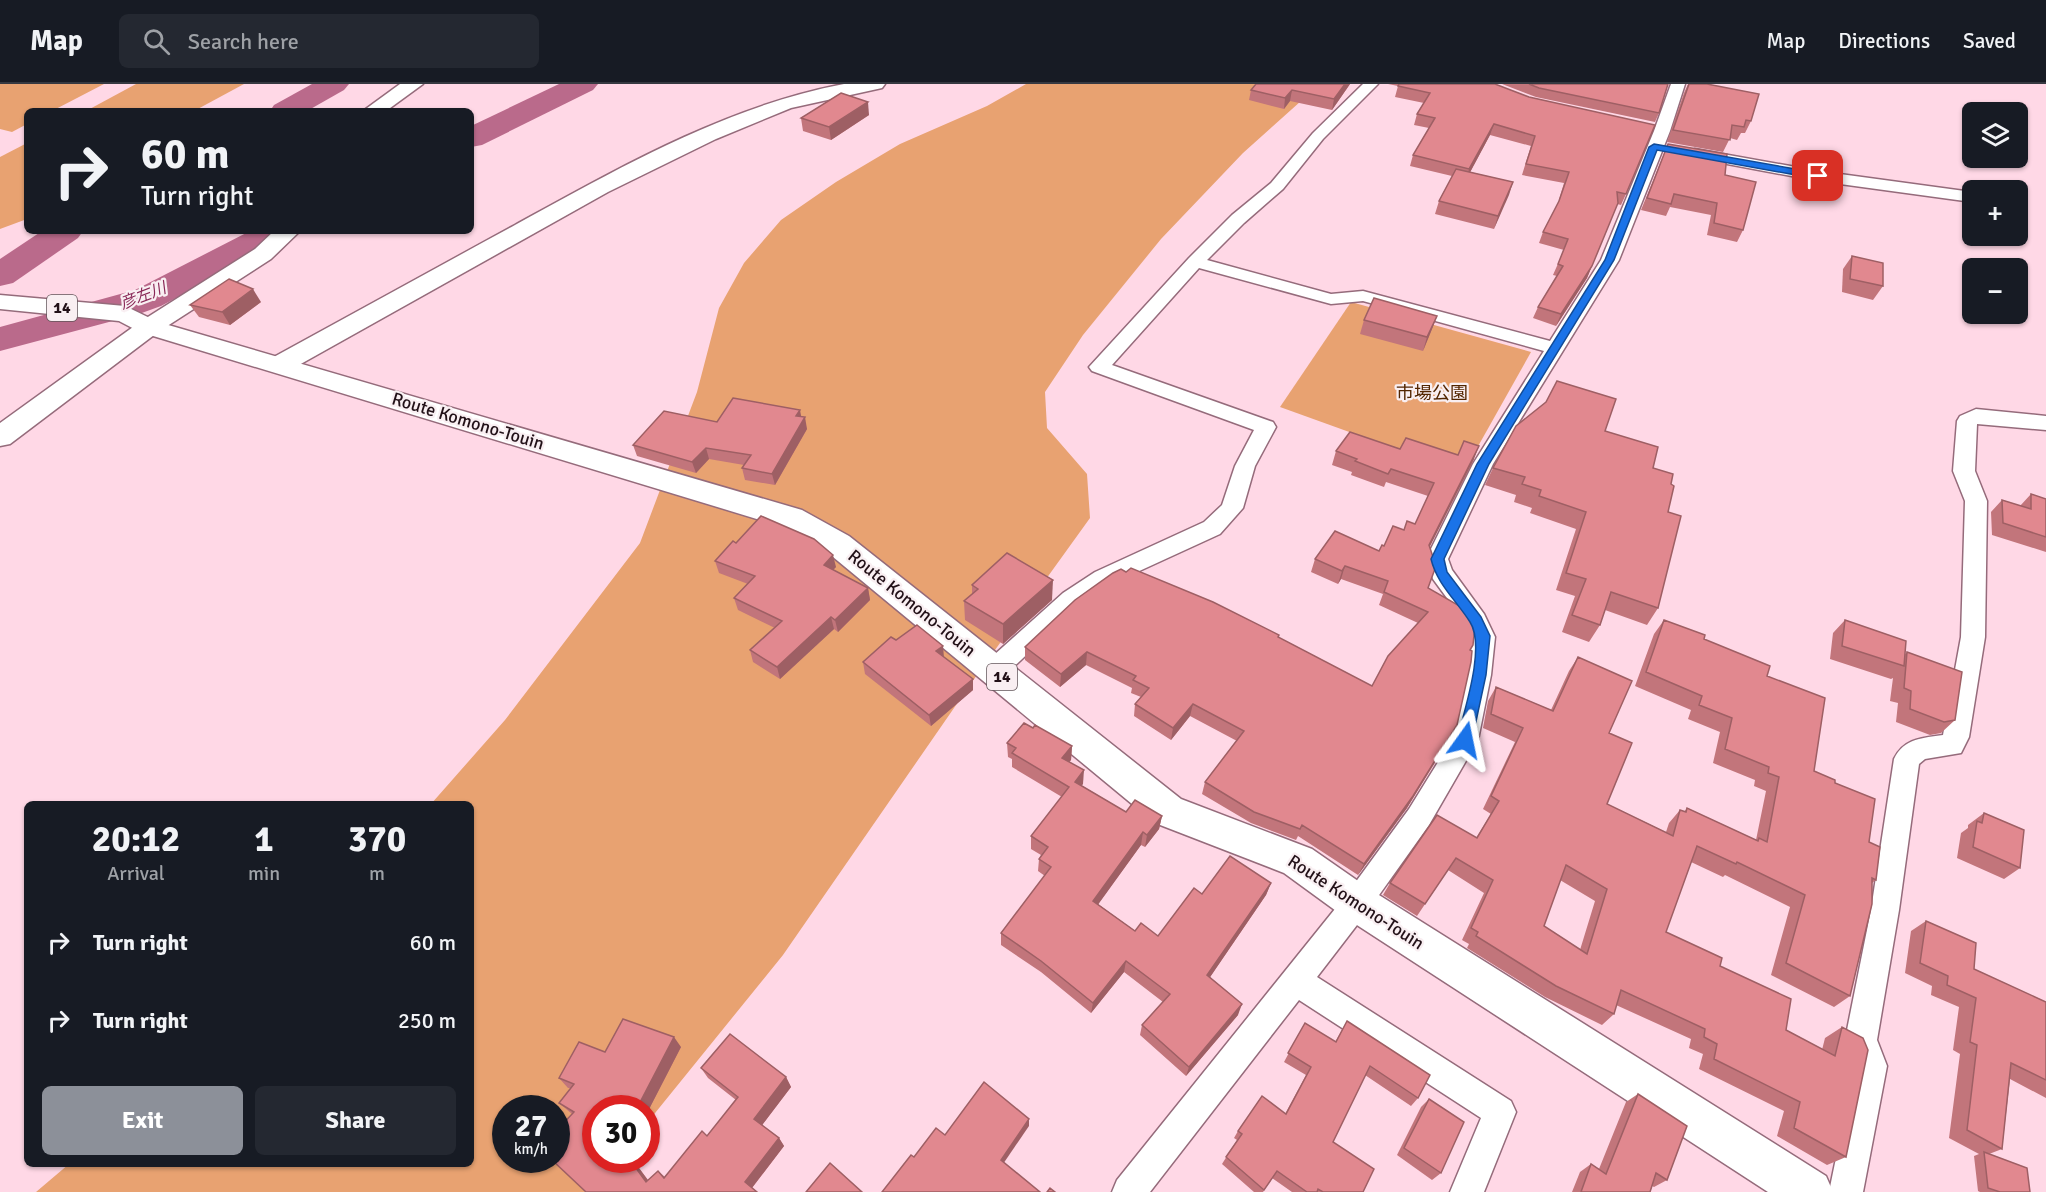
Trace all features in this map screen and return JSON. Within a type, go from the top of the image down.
[{"type":"main road","points":[[377,108],[413,84]]},
{"type":"main road","points":[[281,364],[600,188],[709,135],[784,104],[875,84]]},
{"type":"main road","points":[[0,437],[137,321],[263,254],[286,234]]},
{"type":"main road","name":"Route Komono-Touin","points":[[0,302],[137,321],[791,518],[838,544],[1168,811],[1298,861],[1357,903],[1810,1192]]},
{"type":"street","points":[[994,670],[1079,594],[1103,578],[1212,528],[1232,508],[1245,466],[1266,427],[1099,367],[1195,262],[1238,219],[1277,186],[1318,136],[1371,84]]},
{"type":"street","points":[[1129,1192],[1357,903],[1419,817],[1465,740],[1479,675],[1484,636],[1476,621],[1441,573],[1437,559],[1483,464],[1610,260],[1678,84]]},
{"type":"street","points":[[1656,136],[1818,176],[1962,196]]},
{"type":"street","points":[[1195,262],[1331,299],[1363,296],[1555,348]]},
{"type":"street","points":[[1846,1192],[1871,1066],[1861,1040],[1907,759],[1918,749],[1952,745],[1956,737],[1973,637],[1976,501],[1964,471],[1968,421],[1976,416],[2046,423]]},
{"type":"street","points":[[1297,981],[1500,1112],[1467,1192]]},
{"type":"green space","points":[[0,84],[104,84],[58,108],[24,108],[24,126],[12,132],[0,129]]},
{"type":"green space","points":[[136,84],[244,84],[200,108],[92,108]]},
{"type":"green space","points":[[1026,84],[1320,84],[1243,153],[1161,239],[1083,335],[1045,392],[1047,428],[1087,474],[1090,518],[972,682],[783,955],[660,1107],[660,1095],[582,1095],[582,1173],[594,1173],[594,1192],[36,1192],[65,1167],[474,1167],[474,801],[434,801],[505,720],[640,543],[697,392],[719,308],[744,263],[781,220],[836,182],[900,144],[987,106]]},
{"type":"green space","points":[[24,145],[24,220],[0,229],[0,157]]},
{"type":"green space","name":"市場公園","points":[[1351,302],[1531,352],[1463,473],[1280,407]]},
{"type":"building","points":[[1256,84],[1345,84],[1334,99],[1292,90],[1285,98],[1251,90]]},
{"type":"building","points":[[1399,84],[1495,84],[1529,97],[1655,125],[1626,194],[1617,192],[1618,203],[1592,266],[1561,314],[1538,307],[1563,266],[1558,264],[1568,239],[1543,232],[1559,201],[1569,172],[1526,164],[1535,136],[1494,124],[1469,169],[1413,155],[1435,118],[1417,114],[1430,93],[1398,86]]},
{"type":"building","points":[[1529,84],[1668,84],[1659,113]]},
{"type":"building","points":[[1689,84],[1707,84],[1759,94],[1751,121],[1746,120],[1744,127],[1732,125],[1730,140],[1673,130]]},
{"type":"building","points":[[841,93],[868,102],[829,127],[801,118]]},
{"type":"building","points":[[1668,144],[1727,154],[1725,175],[1756,182],[1743,230],[1714,223],[1717,203],[1674,194],[1671,204],[1647,198]]},
{"type":"building","points":[[1456,169],[1513,182],[1498,216],[1439,201]]},
{"type":"building","points":[[1852,256],[1883,263],[1883,286],[1850,279]]},
{"type":"building","points":[[229,279],[253,289],[222,312],[190,305]]},
{"type":"building","points":[[1374,298],[1437,316],[1427,337],[1364,320]]},
{"type":"building","points":[[1557,381],[1616,399],[1605,431],[1658,447],[1653,468],[1673,474],[1671,484],[1674,486],[1668,512],[1681,516],[1658,608],[1611,592],[1600,625],[1572,615],[1586,579],[1566,573],[1586,512],[1539,496],[1541,490],[1522,484],[1525,477],[1493,468],[1516,426],[1546,402]]},
{"type":"building","points":[[733,398],[800,410],[796,416],[805,417],[772,474],[742,468],[751,455],[706,448],[692,462],[633,445],[664,411],[717,422]]},
{"type":"building","points":[[1350,432],[1400,449],[1406,438],[1458,455],[1464,441],[1479,446],[1429,545],[1436,566],[1428,588],[1470,612],[1475,625],[1473,645],[1470,650],[1472,651],[1471,662],[1457,725],[1413,796],[1364,864],[1302,825],[1300,829],[1254,812],[1205,782],[1244,731],[1193,704],[1173,728],[1135,704],[1149,688],[1133,680],[1136,676],[1087,652],[1061,674],[1025,647],[1075,600],[1113,573],[1121,569],[1126,572],[1131,568],[1213,602],[1372,686],[1388,656],[1428,612],[1384,592],[1388,581],[1345,566],[1342,571],[1315,559],[1335,531],[1379,551],[1382,545],[1384,546],[1393,526],[1404,530],[1407,521],[1415,524],[1434,483],[1391,469],[1388,474],[1336,451]]},
{"type":"building","points":[[2031,494],[2046,499],[2046,537],[2003,523],[2002,500],[2031,509]]},
{"type":"building","points":[[761,516],[814,539],[833,555],[824,565],[868,588],[835,620],[831,617],[777,667],[750,650],[782,621],[734,598],[755,576],[715,561],[733,541],[736,543]]},
{"type":"building","points":[[1007,553],[1053,580],[1003,624],[964,601],[978,589],[972,585]]},
{"type":"building","points":[[1664,620],[1705,635],[1704,639],[1770,666],[1767,676],[1825,698],[1814,771],[1835,780],[1835,783],[1875,799],[1869,842],[1880,847],[1876,880],[1872,878],[1872,904],[1850,996],[1786,963],[1805,895],[1737,862],[1736,864],[1697,846],[1666,932],[1722,958],[1720,966],[1791,999],[1786,1030],[1835,1056],[1842,1027],[1863,1038],[1868,1050],[1846,1157],[1794,1128],[1800,1102],[1714,1059],[1717,1044],[1704,1037],[1705,1029],[1621,990],[1614,1014],[1556,986],[1476,936],[1478,932],[1471,928],[1493,880],[1456,858],[1425,904],[1390,883],[1437,815],[1477,838],[1499,801],[1491,796],[1523,728],[1491,714],[1496,687],[1553,711],[1578,657],[1632,681],[1609,733],[1632,743],[1607,804],[1673,836],[1680,810],[1686,812],[1687,808],[1758,841],[1759,838],[1767,842],[1779,777],[1768,773],[1769,767],[1725,749],[1732,718],[1699,705],[1702,696],[1646,672]],"holes":[[[1566,865],[1607,889],[1587,954],[1544,926]]]},
{"type":"building","points":[[1845,620],[1906,641],[1904,666],[1842,646]]},
{"type":"building","points":[[917,625],[943,646],[936,651],[973,679],[929,715],[863,662],[891,637],[896,640]]},
{"type":"building","points":[[1907,652],[1962,672],[1955,720],[1944,722],[1910,709],[1911,691],[1904,688]]},
{"type":"building","points":[[1024,723],[1033,728],[1035,725],[1072,746],[1062,758],[1084,770],[1075,782],[1126,812],[1135,800],[1162,816],[1147,835],[1143,832],[1093,901],[1135,931],[1141,923],[1158,936],[1194,888],[1202,894],[1230,856],[1271,883],[1207,975],[1242,1004],[1189,1067],[1142,1025],[1170,994],[1126,961],[1093,1003],[1041,961],[1001,933],[1051,867],[1039,859],[1048,847],[1031,836],[1069,787],[1012,753],[1016,748],[1007,743]]},
{"type":"building","points":[[1984,813],[2024,830],[2020,868],[1973,847],[1977,821],[1982,823]]},
{"type":"building","points":[[1926,921],[1976,943],[1974,969],[2046,1002],[2046,1080],[2011,1063],[2002,1149],[1967,1130],[1977,1045],[1970,1042],[1976,998],[1947,985],[1948,976],[1920,963]]},
{"type":"building","points":[[623,1019],[674,1037],[644,1095],[582,1095],[582,1173],[639,1173],[646,1182],[656,1173],[660,1173],[664,1178],[702,1131],[707,1136],[738,1097],[701,1068],[730,1034],[786,1077],[754,1119],[779,1138],[745,1182],[757,1192],[586,1192],[566,1173],[570,1173],[570,1116],[574,1112],[570,1110],[570,1095],[565,1095],[574,1084],[559,1078],[579,1042],[605,1052]]},
{"type":"building","points":[[1347,1021],[1430,1075],[1418,1098],[1370,1066],[1333,1142],[1374,1169],[1363,1192],[1323,1192],[1318,1189],[1317,1192],[1307,1192],[1277,1171],[1264,1190],[1226,1157],[1242,1134],[1238,1131],[1262,1096],[1286,1114],[1311,1067],[1288,1053],[1305,1023],[1336,1042]]},
{"type":"building","points":[[984,1082],[1029,1119],[1001,1160],[1040,1192],[882,1192],[911,1155],[914,1157],[936,1128],[945,1135]]},
{"type":"building","points":[[1638,1094],[1687,1126],[1667,1180],[1656,1173],[1650,1192],[1581,1192],[1591,1164],[1606,1174]]},
{"type":"building","points":[[1429,1099],[1464,1122],[1441,1173],[1404,1148]]},
{"type":"building","points":[[1984,1152],[2027,1168],[2030,1192],[2000,1192],[1988,1188]]},
{"type":"building","points":[[830,1163],[862,1192],[806,1192]]},
{"type":"waterway","points":[[290,108],[334,84]]},
{"type":"waterway","name":"彦左川","points":[[474,137],[583,84]]},
{"type":"waterway","points":[[0,275],[62,234]]},
{"type":"waterway","name":"彦左川","points":[[0,339],[126,306],[148,298],[271,234]]},
{"type":"route","points":[[1465,740],[1479,675],[1484,636],[1476,621],[1441,573],[1437,559],[1483,464],[1610,260],[1654,147],[1818,176]]}]
